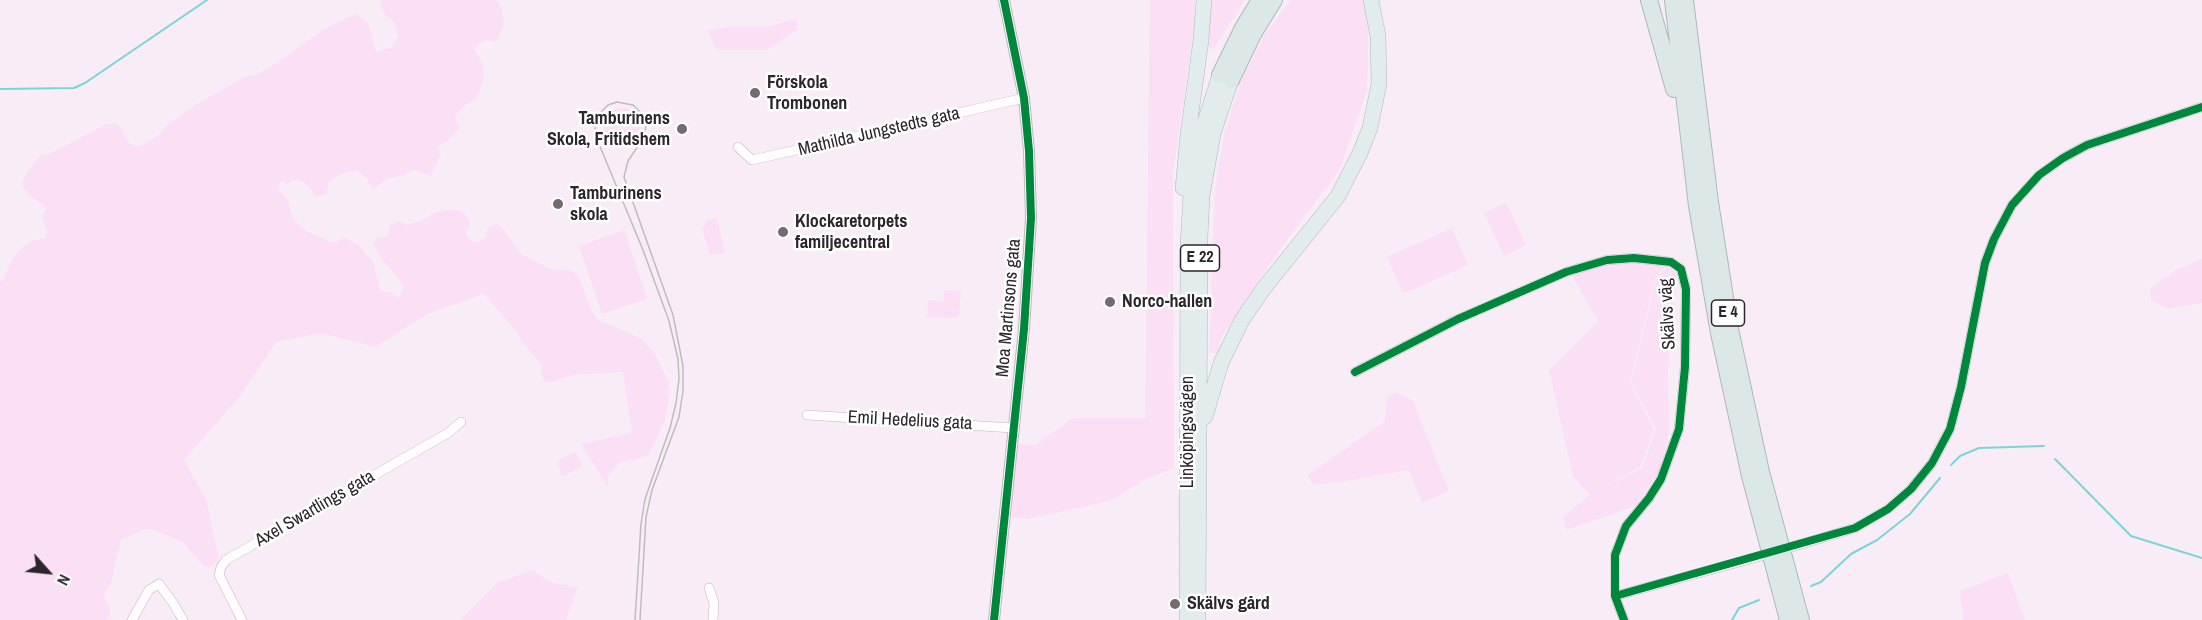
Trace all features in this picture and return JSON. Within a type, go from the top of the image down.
[{"type":"highway","points":[[1188,245],[1183,190],[1204,0]]},
{"type":"highway","name":"E 22","points":[[1188,245],[1191,195],[1202,131],[1226,77],[1243,28],[1260,0]]},
{"type":"highway","name":"E 22","points":[[1200,440],[1202,196],[1226,77],[1274,0]]},
{"type":"highway","points":[[1200,440],[1215,382],[1242,320],[1264,288],[1338,196],[1370,128],[1378,84],[1378,36],[1371,0]]},
{"type":"highway","points":[[1649,0],[1689,148]]},
{"type":"highway","name":"E 4","points":[[1673,0],[1689,148],[1707,270],[1737,424],[1788,620]]},
{"type":"highway","name":"E 4","points":[[1685,0],[1710,202],[1730,329],[1761,472],[1801,620]]},
{"type":"highway","name":"Linköpingsvägen","points":[[1187,620],[1188,245]]},
{"type":"highway","name":"Linköpingsvägen","points":[[1198,620],[1200,440]]},
{"type":"street","name":"Moa Martinsons gata","points":[[994,620],[1031,250],[1031,192],[1024,98],[1004,0]]},
{"type":"street","name":"Mathilda Jungstedts gata","points":[[738,147],[752,160],[1024,98]]},
{"type":"street","points":[[1788,548],[1855,528],[1880,514],[1911,489],[1932,463],[1950,429],[1961,387],[1985,262],[2012,205],[2039,175],[2087,145],[2202,107]]},
{"type":"street","name":"Skälvs väg","points":[[1355,372],[1458,320],[1566,272],[1607,260],[1634,258],[1671,262],[1681,269],[1686,289],[1685,367],[1679,429],[1660,479],[1649,498],[1626,526],[1615,555],[1615,596],[1623,620]]},
{"type":"street","name":"Emil Hedelius gata","points":[[807,415],[1013,428]]},
{"type":"street","name":"Axel Swartlings gata","points":[[242,620],[219,575],[226,560],[448,433],[461,422]]},
{"type":"street","points":[[1615,596],[1761,556]]},
{"type":"street","points":[[132,620],[149,590],[159,585],[183,620]]},
{"type":"street","points":[[709,588],[714,603],[713,620]]},
{"type":"shaded area","points":[[380,0],[496,0],[502,9],[504,24],[496,42],[485,40],[474,48],[483,64],[484,76],[479,93],[475,100],[462,107],[455,116],[459,128],[448,141],[437,146],[441,153],[431,176],[413,169],[405,175],[387,179],[373,189],[357,170],[342,173],[328,183],[327,193],[317,197],[304,182],[293,180],[288,184],[281,181],[278,189],[289,201],[294,220],[306,231],[330,241],[337,242],[343,237],[358,244],[373,262],[380,291],[394,293],[398,299],[403,289],[400,280],[383,261],[373,244],[377,237],[387,237],[391,224],[401,221],[407,225],[445,210],[461,210],[469,219],[470,225],[465,234],[472,241],[479,242],[486,237],[488,227],[497,224],[521,254],[551,269],[570,270],[577,275],[582,284],[592,312],[597,319],[642,339],[655,354],[668,381],[670,392],[665,420],[648,456],[621,462],[611,471],[607,481],[609,489],[581,444],[632,433],[623,372],[572,375],[553,382],[544,382],[540,363],[484,294],[427,314],[375,347],[321,333],[276,342],[241,395],[184,460],[206,499],[219,558],[213,566],[205,567],[182,542],[152,529],[143,530],[121,540],[111,583],[104,595],[110,609],[106,620],[0,620],[0,281],[3,281],[17,253],[30,241],[46,238],[47,232],[42,216],[47,208],[28,194],[23,187],[22,181],[27,172],[41,155],[47,155],[105,125],[114,123],[121,128],[128,142],[135,146],[142,145],[161,134],[167,125],[197,104],[245,77],[260,73],[323,30],[356,14],[368,23],[376,52],[392,47],[398,36],[394,22],[383,13]]},
{"type":"shaded area","points":[[1150,0],[1195,0],[1195,22],[1173,174],[1174,468],[1145,479],[1113,500],[1029,519],[1010,517],[1018,444],[1035,445],[1073,418],[1145,418]]},
{"type":"shaded area","points":[[1211,0],[1245,0],[1213,50],[1206,46]]},
{"type":"shaded area","points":[[1291,0],[1363,0],[1369,19],[1367,90],[1340,169],[1278,252],[1221,338],[1217,354],[1209,352],[1215,190],[1224,134],[1240,83],[1265,34]]},
{"type":"shaded area","points":[[797,19],[797,30],[767,50],[717,50],[707,30],[728,27],[767,27]]},
{"type":"shaded area","points":[[622,108],[635,114],[641,127],[635,140],[622,146],[609,140],[603,127],[609,114]]},
{"type":"shaded area","points":[[1506,203],[1526,245],[1504,256],[1484,213]]},
{"type":"shaded area","points":[[717,218],[725,253],[710,255],[702,229],[708,220]]},
{"type":"shaded area","points":[[1452,228],[1468,265],[1403,294],[1387,257]]},
{"type":"shaded area","points":[[624,230],[647,299],[602,314],[579,246]]},
{"type":"shaded area","points":[[2202,259],[2202,303],[2170,309],[2151,301],[2150,288],[2178,269]]},
{"type":"shaded area","points":[[1609,264],[1667,265],[1656,275],[1630,382],[1654,430],[1641,466],[1601,489],[1642,468],[1656,429],[1631,382],[1657,276],[1669,266],[1677,275],[1668,371],[1669,431],[1660,470],[1635,506],[1566,530],[1563,517],[1590,495],[1573,477],[1549,370],[1598,321],[1572,276]]},
{"type":"shaded area","points":[[944,290],[961,291],[959,318],[927,317],[928,300],[944,301]]},
{"type":"shaded area","points":[[1396,393],[1413,401],[1449,491],[1422,503],[1409,470],[1313,485],[1308,475],[1385,421],[1387,397]]},
{"type":"shaded area","points":[[576,452],[582,466],[562,477],[557,461]]},
{"type":"shaded area","points":[[532,570],[553,583],[578,587],[566,620],[460,620],[497,583]]},
{"type":"shaded area","points":[[2008,573],[2025,620],[1963,620],[1960,591]]},
{"type":"waterway","points":[[0,89],[74,88],[85,83],[207,0]]},
{"type":"waterway","points":[[1951,465],[1960,456],[1979,448],[2044,446]]},
{"type":"waterway","points":[[2055,459],[2131,536],[2202,558]]},
{"type":"waterway","points":[[1811,586],[1821,582],[1851,554],[1877,540],[1910,514],[1940,478]]},
{"type":"waterway","points":[[1732,620],[1739,608],[1759,600]]},
{"type":"tram line","points":[[635,620],[641,524],[645,499],[670,428],[679,379],[678,359],[669,321],[643,250],[596,137],[595,126],[599,114],[608,105],[617,102],[633,105],[645,117],[644,137],[628,161],[624,177],[673,315],[683,366],[683,391],[679,417],[652,490],[646,517],[640,620]]},
{"type":"cycle path","points":[[994,620],[1024,329],[1031,218],[1029,151],[1024,98],[1004,0]]},
{"type":"cycle path","points":[[1615,596],[1855,528],[1888,509],[1911,489],[1932,463],[1950,429],[1961,387],[1985,263],[1994,239],[2012,205],[2039,175],[2087,145],[2202,107]]},
{"type":"cycle path","points":[[1355,372],[1458,319],[1566,272],[1607,260],[1634,258],[1671,262],[1681,269],[1686,289],[1685,367],[1679,429],[1661,479],[1626,526],[1615,555],[1615,596],[1624,620]]},
{"type":"place","name":"Förskola Trombonen","points":[[755,93]]},
{"type":"place","name":"Tamburinens Skola, Fritidshem","points":[[682,129]]},
{"type":"place","name":"Tamburinens skola","points":[[558,204]]},
{"type":"place","name":"Klockaretorpets familjecentral","points":[[783,232]]},
{"type":"place","name":"Norco-hallen","points":[[1110,302]]},
{"type":"place","name":"Skälvs gård","points":[[1175,604]]}]
